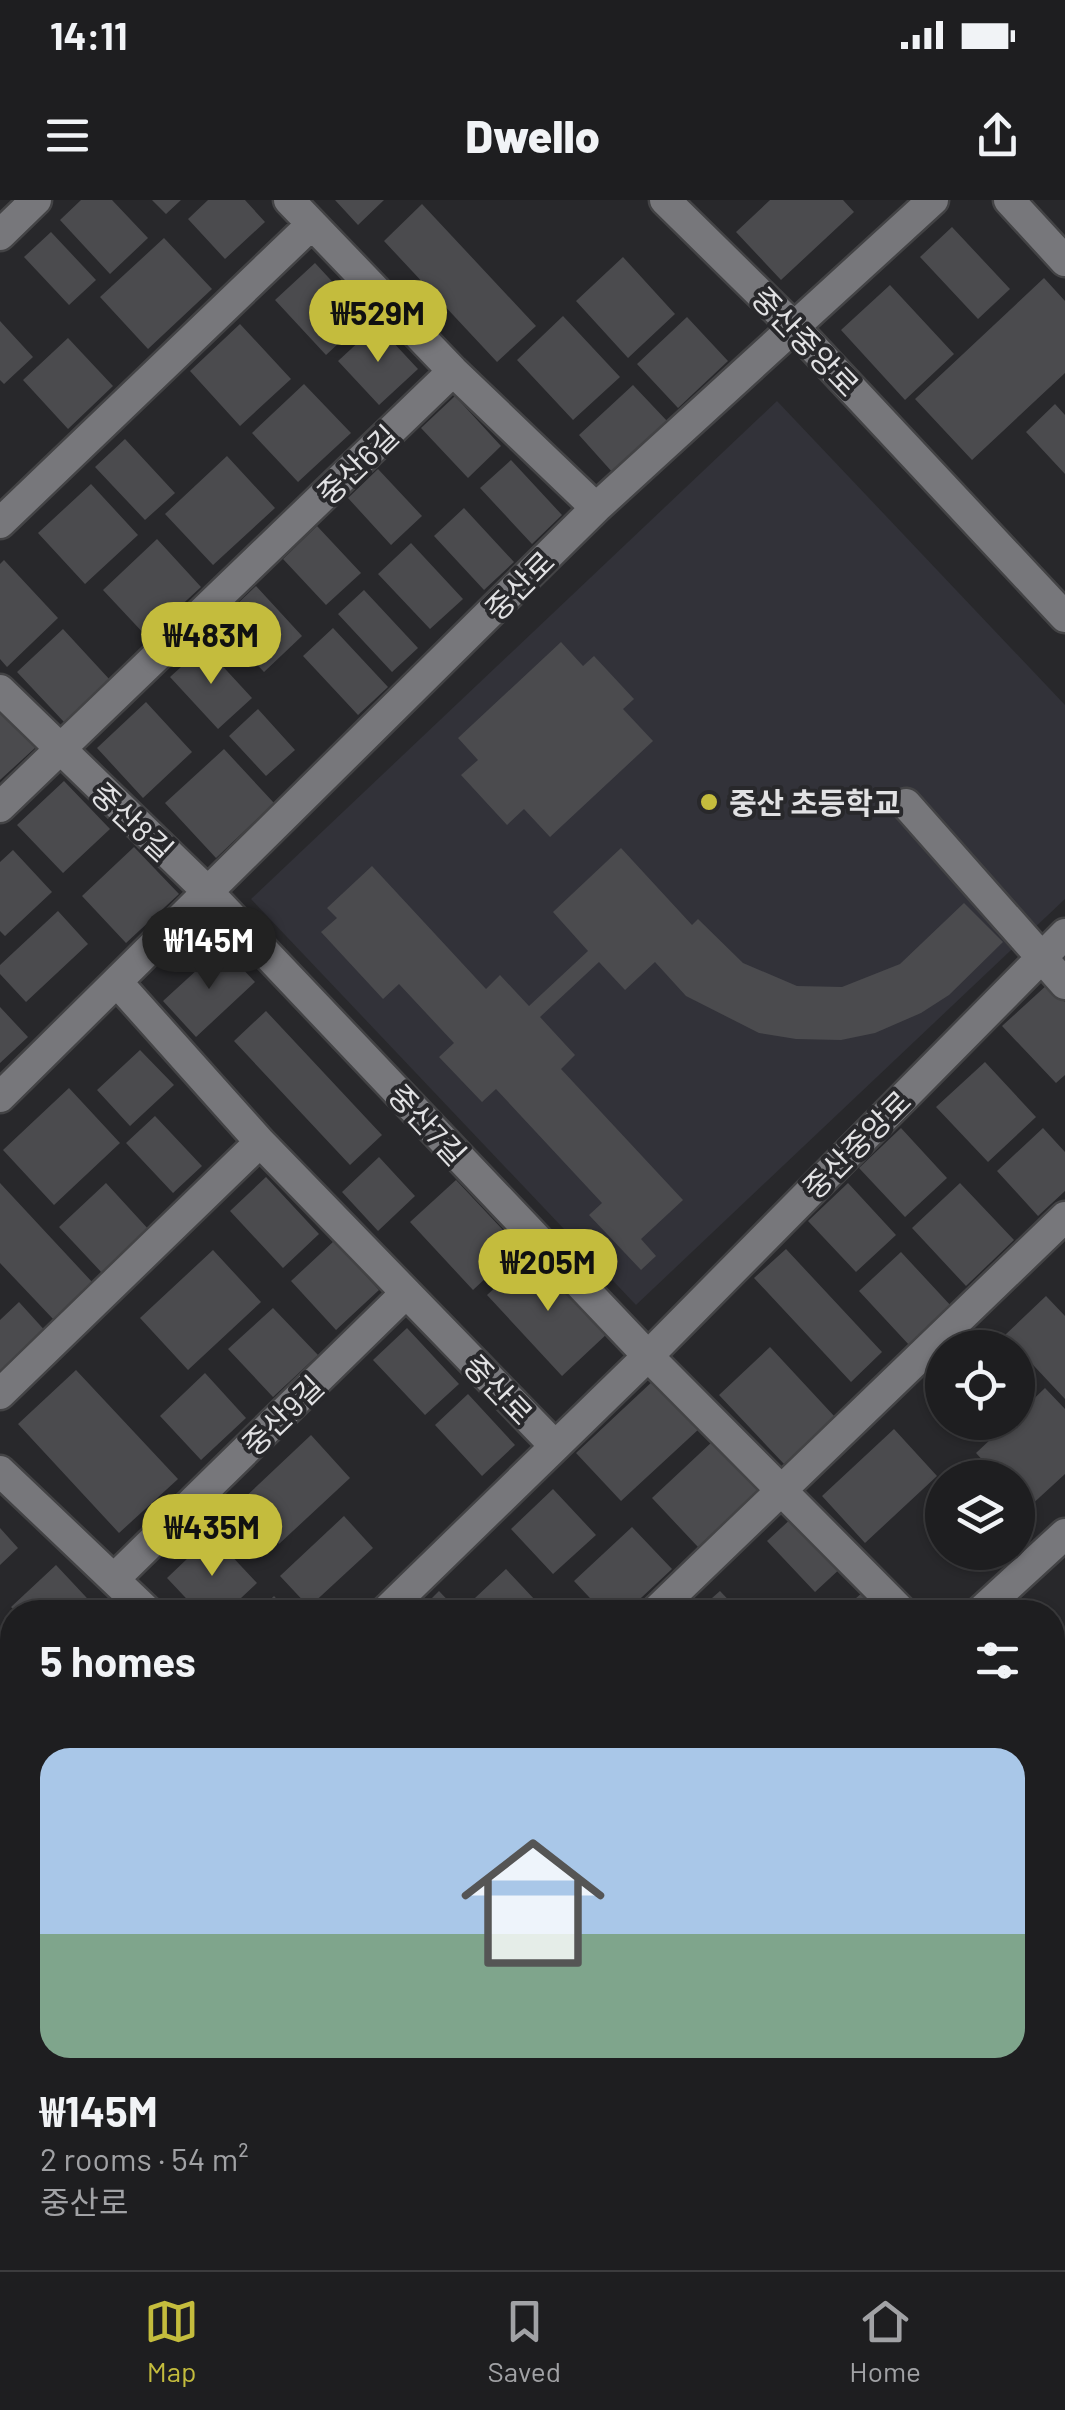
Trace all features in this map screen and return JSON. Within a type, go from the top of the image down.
[{"type":"street","points":[[0,235],[36,200]]},
{"type":"street","points":[[289,200],[454,371],[596,508]]},
{"type":"street","name":"중산중앙로","points":[[666,200],[795,328],[1065,617]]},
{"type":"street","name":"중산로","points":[[0,1097],[596,508],[933,200]]},
{"type":"street","points":[[1009,200],[1065,261]]},
{"type":"street","points":[[0,524],[312,224]]},
{"type":"street","name":"중산6길","points":[[59,750],[454,371]]},
{"type":"street","name":"중산8길","points":[[0,690],[208,892]]},
{"type":"street","points":[[0,806],[59,750]]},
{"type":"street","points":[[906,804],[1065,984]]},
{"type":"street","name":"중산7길","points":[[208,892],[648,1356],[890,1600]]},
{"type":"street","name":"중산중앙로","points":[[648,1356],[1065,934]]},
{"type":"street","name":"중산로","points":[[116,982],[260,1142],[555,1446]]},
{"type":"street","points":[[0,1394],[260,1142]]},
{"type":"street","points":[[666,1600],[1065,1217]]},
{"type":"street","name":"중산9길","points":[[115,1578],[406,1293]]},
{"type":"street","points":[[396,1600],[648,1356]]},
{"type":"street","points":[[0,1471],[136,1600]]},
{"type":"street","points":[[993,1600],[1065,1534]]},
{"type":"shaded area","name":"중산 초등학교","points":[[777,401],[1065,705],[1065,899],[636,1305],[251,899]]},
{"type":"building","points":[[81,200],[112,200],[148,238],[110,274],[60,220]]},
{"type":"building","points":[[152,200],[181,200],[166,214]]},
{"type":"building","points":[[208,200],[245,200],[265,222],[225,259],[188,219]]},
{"type":"building","points":[[335,200],[384,200],[358,225]]},
{"type":"building","points":[[770,200],[843,200],[854,212],[781,280],[736,232]]},
{"type":"building","points":[[422,204],[536,326],[497,362],[384,241]]},
{"type":"building","points":[[952,227],[1010,289],[978,319],[920,257]]},
{"type":"building","points":[[51,232],[96,280],[69,305],[24,257]]},
{"type":"building","points":[[164,238],[212,289],[148,349],[100,297]]},
{"type":"building","points":[[623,257],[675,314],[628,358],[576,301]]},
{"type":"building","points":[[315,263],[366,318],[326,355],[275,300]]},
{"type":"building","points":[[1044,278],[1065,301],[1065,373],[972,460],[915,399]]},
{"type":"building","points":[[890,285],[954,354],[905,400],[841,330]]},
{"type":"building","points":[[563,316],[620,377],[573,420],[517,360]]},
{"type":"building","points":[[687,317],[728,361],[678,408],[637,364]]},
{"type":"building","points":[[0,321],[33,357],[4,384],[0,380]]},
{"type":"building","points":[[240,324],[291,379],[240,426],[190,371]]},
{"type":"building","points":[[377,325],[418,369],[379,405],[338,361]]},
{"type":"building","points":[[68,338],[113,386],[68,429],[23,380]]},
{"type":"building","points":[[304,384],[351,433],[298,482],[252,433]]},
{"type":"building","points":[[633,385],[668,422],[613,473],[579,435]]},
{"type":"building","points":[[455,396],[501,446],[468,478],[421,428]]},
{"type":"building","points":[[1055,404],[1065,415],[1065,474],[1026,432]]},
{"type":"building","points":[[125,439],[175,493],[145,520],[95,467]]},
{"type":"building","points":[[227,456],[275,508],[213,565],[165,514]]},
{"type":"building","points":[[511,460],[562,515],[532,544],[480,488]]},
{"type":"building","points":[[378,469],[422,516],[391,545],[348,498]]},
{"type":"building","points":[[91,484],[138,535],[85,584],[38,533]]},
{"type":"building","points":[[464,508],[514,562],[484,590],[434,536]]},
{"type":"building","points":[[317,526],[361,573],[326,605],[283,559]]},
{"type":"building","points":[[157,539],[201,587],[147,637],[103,590]]},
{"type":"building","points":[[411,543],[463,599],[430,629],[378,574]]},
{"type":"building","points":[[4,560],[58,618],[7,667],[0,659],[0,564]]},
{"type":"building","points":[[256,586],[302,636],[264,672],[218,622]]},
{"type":"building","points":[[364,590],[418,648],[392,672],[338,614]]},
{"type":"building","points":[[333,628],[388,687],[358,715],[303,656]]},
{"type":"building","points":[[63,629],[110,680],[64,722],[17,672]]},
{"type":"building","points":[[561,642],[583,666],[594,656],[634,699],[623,709],[653,741],[550,837],[524,809],[507,825],[461,775],[478,760],[458,738]]},
{"type":"building","points":[[204,646],[252,698],[218,729],[170,677]]},
{"type":"building","points":[[146,702],[192,752],[143,798],[97,748]]},
{"type":"building","points":[[0,709],[36,747],[0,780]]},
{"type":"building","points":[[258,709],[295,750],[266,776],[229,736]]},
{"type":"building","points":[[224,749],[274,803],[216,858],[165,803]]},
{"type":"building","points":[[64,781],[110,829],[63,873],[17,825]]},
{"type":"building","points":[[134,847],[179,894],[126,943],[82,896]]},
{"type":"building","points":[[621,848],[692,925],[698,919],[743,963],[797,986],[842,987],[900,964],[964,903],[1003,942],[949,995],[921,1013],[875,1033],[841,1040],[759,1033],[686,996],[655,962],[625,990],[599,962],[540,1017],[575,1055],[561,1069],[683,1200],[641,1239],[656,1256],[641,1270],[589,1215],[602,1203],[496,1089],[482,1102],[439,1057],[454,1043],[399,984],[383,999],[321,932],[337,918],[327,908],[372,866],[486,989],[500,975],[529,1006],[588,951],[553,912]]},
{"type":"building","points":[[13,850],[52,892],[5,936],[0,931],[0,862]]},
{"type":"building","points":[[58,911],[88,944],[26,1002],[0,974],[0,965]]},
{"type":"building","points":[[222,947],[255,982],[196,1037],[163,1001]]},
{"type":"building","points":[[1048,984],[1065,1002],[1065,1075],[1056,1083],[1002,1026]]},
{"type":"building","points":[[0,1007],[28,1037],[0,1063]]},
{"type":"building","points":[[266,1011],[382,1135],[350,1165],[234,1041]]},
{"type":"building","points":[[140,1050],[174,1085],[130,1126],[97,1090]]},
{"type":"building","points":[[985,1062],[1036,1117],[988,1162],[936,1107]]},
{"type":"building","points":[[69,1088],[120,1143],[54,1205],[3,1150]]},
{"type":"building","points":[[155,1116],[202,1166],[173,1193],[126,1143]]},
{"type":"building","points":[[901,1128],[947,1178],[905,1217],[859,1168]]},
{"type":"building","points":[[1043,1128],[1065,1152],[1065,1191],[1038,1216],[997,1171]]},
{"type":"building","points":[[379,1157],[415,1196],[378,1231],[342,1192]]},
{"type":"building","points":[[266,1177],[319,1234],[283,1268],[230,1211]]},
{"type":"building","points":[[456,1180],[519,1247],[473,1290],[410,1222]]},
{"type":"building","points":[[0,1183],[93,1283],[54,1320],[0,1263]]},
{"type":"building","points":[[106,1183],[150,1231],[103,1274],[59,1227]]},
{"type":"building","points":[[848,1183],[896,1235],[856,1272],[808,1221]]},
{"type":"building","points":[[960,1183],[1014,1240],[966,1286],[912,1228]]},
{"type":"building","points":[[334,1241],[379,1290],[336,1330],[291,1281]]},
{"type":"building","points":[[786,1249],[882,1352],[851,1382],[754,1278]]},
{"type":"building","points":[[213,1250],[261,1302],[188,1370],[140,1318]]},
{"type":"building","points":[[534,1252],[609,1332],[562,1376],[487,1295]]},
{"type":"building","points":[[901,1252],[952,1307],[910,1346],[859,1291]]},
{"type":"building","points":[[1046,1296],[1065,1316],[1065,1399],[1035,1367],[1035,1330],[1010,1330]]},
{"type":"building","points":[[19,1302],[48,1334],[0,1379],[0,1320]]},
{"type":"building","points":[[273,1308],[318,1355],[273,1397],[228,1349]]},
{"type":"building","points":[[407,1328],[459,1384],[425,1415],[373,1360]]},
{"type":"building","points":[[770,1347],[835,1417],[784,1464],[719,1395]]},
{"type":"building","points":[[76,1370],[178,1479],[119,1533],[18,1424]]},
{"type":"building","points":[[205,1373],[246,1418],[201,1460],[160,1416]]},
{"type":"building","points":[[655,1379],[700,1428],[621,1501],[576,1453]]},
{"type":"building","points":[[1045,1388],[1065,1409],[1065,1474],[1035,1502],[1035,1460],[982,1460],[976,1453],[990,1440],[1035,1440],[1035,1398]]},
{"type":"building","points":[[468,1394],[515,1445],[482,1476],[435,1425]]},
{"type":"building","points":[[894,1429],[925,1463],[925,1487],[865,1543],[822,1496]]},
{"type":"building","points":[[311,1435],[350,1478],[279,1544],[240,1502]]},
{"type":"building","points":[[713,1441],[759,1490],[698,1547],[652,1498]]},
{"type":"building","points":[[553,1489],[596,1535],[553,1574],[511,1529]]},
{"type":"building","points":[[795,1515],[843,1566],[815,1592],[767,1541]]},
{"type":"building","points":[[344,1516],[373,1548],[317,1600],[302,1600],[280,1576]]},
{"type":"building","points":[[632,1527],[672,1569],[639,1600],[592,1600],[574,1581]]},
{"type":"building","points":[[0,1528],[18,1548],[0,1565]]},
{"type":"building","points":[[212,1535],[257,1583],[239,1600],[188,1600],[167,1578]]},
{"type":"building","points":[[56,1565],[89,1600],[18,1600]]},
{"type":"building","points":[[506,1569],[535,1600],[473,1600]]},
{"type":"building","points":[[439,1591],[448,1600],[430,1600]]},
{"type":"building","points":[[720,1591],[729,1600],[710,1600]]},
{"type":"building","points":[[863,1592],[871,1600],[854,1600]]},
{"type":"place","name":"중산 초등학교","points":[[709,802]]}]
